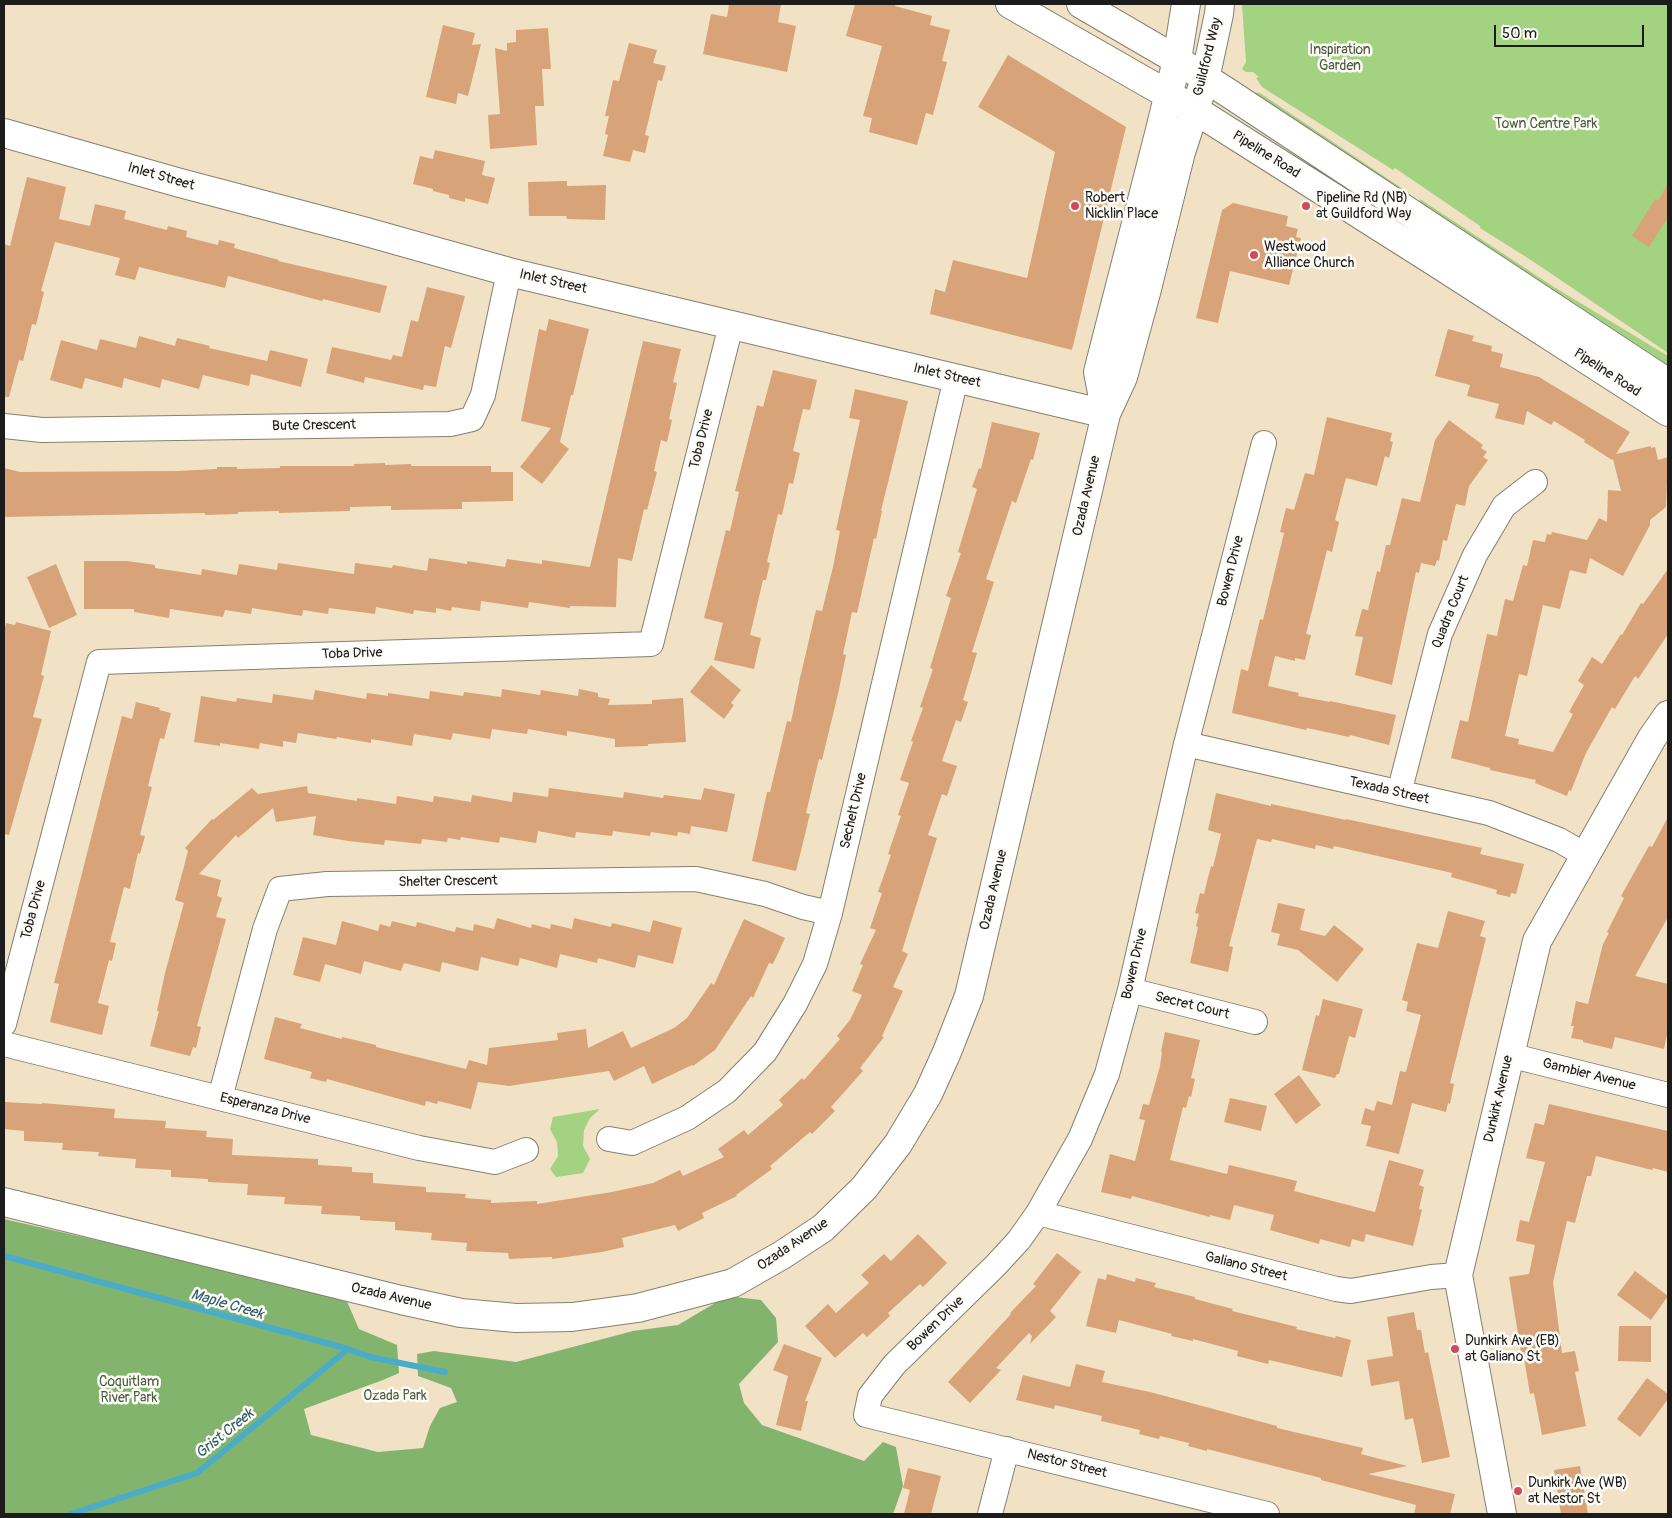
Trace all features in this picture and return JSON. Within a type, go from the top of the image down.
[{"type":"street","name":"Pipeline Road","points":[[1010,4],[1195,110],[1439,264],[1668,412]]},
{"type":"street","name":"Pipeline Road","points":[[1081,4],[1205,78],[1668,382]]},
{"type":"street","name":"Guildford Way","points":[[1169,94],[1177,60],[1186,4]]},
{"type":"street","name":"Guildford Way","points":[[1195,110],[1205,78],[1220,4]]},
{"type":"street","name":"Ozada Avenue","points":[[1106,414],[1098,372],[1169,94]]},
{"type":"street","name":"Ozada Avenue","points":[[4,1202],[401,1300],[460,1313],[516,1318],[572,1317],[638,1308],[733,1283],[782,1255],[823,1228],[864,1188],[898,1144],[928,1094],[969,996],[1106,414],[1123,378],[1181,152],[1195,110]]},
{"type":"street","name":"Inlet Street","points":[[4,133],[180,183],[509,272],[1106,414]]},
{"type":"street","name":"Bute Crescent","points":[[4,426],[52,430],[450,424],[472,419],[483,395],[509,272]]},
{"type":"street","name":"Toba Drive","points":[[4,1024],[98,662],[651,644],[731,325]]},
{"type":"street","name":"Sechelt Drive","points":[[609,1139],[632,1143],[687,1118],[727,1091],[765,1052],[795,1004],[815,964],[830,913],[956,378]]},
{"type":"street","name":"Bowen Drive","points":[[866,1415],[870,1396],[894,1365],[1019,1240],[1038,1213],[1080,1139],[1107,1074],[1130,990],[1186,744],[1264,443]]},
{"type":"street","name":"Quadra Court","points":[[1399,793],[1440,634],[1475,554],[1504,506],[1535,482]]},
{"type":"street","name":"Dunkirk Avenue","points":[[1502,1514],[1458,1274],[1537,941],[1652,738],[1668,715]]},
{"type":"street","name":"Texada Street","points":[[1186,744],[1489,814],[1559,840],[1585,855]]},
{"type":"street","name":"Shelter Crescent","points":[[220,1098],[265,929],[280,889],[327,884],[696,879],[765,894],[803,907],[830,913]]},
{"type":"street","name":"Secret Court","points":[[1130,990],[1255,1022]]},
{"type":"street","name":"Esperanza Drive","points":[[4,1044],[419,1148],[495,1162],[526,1150]]},
{"type":"street","name":"Gambier Avenue","points":[[1509,1055],[1668,1095]]},
{"type":"street","name":"Galiano Street","points":[[1038,1213],[1320,1287],[1351,1291],[1458,1274]]},
{"type":"street","name":"Nestor Street","points":[[866,1415],[1267,1514]]},
{"type":"street","points":[[990,1514],[1007,1450]]},
{"type":"green space","name":"Town Centre Park","points":[[1242,4],[1668,4],[1668,353],[1534,262],[1480,228],[1480,226],[1395,168],[1393,170],[1262,87],[1256,78],[1259,77],[1253,72],[1246,72],[1242,69],[1246,62]]},
{"type":"green space","points":[[1242,91],[1260,93],[1409,193],[1398,195]]},
{"type":"green space","points":[[1420,199],[1554,287],[1668,356],[1668,373],[1418,207]]},
{"type":"green space","points":[[600,1109],[590,1118],[584,1130],[583,1146],[590,1159],[583,1173],[556,1177],[550,1169],[558,1156],[557,1142],[550,1129],[553,1117]]},
{"type":"green space","name":"Coquitlam River Park","points":[[4,1219],[345,1297],[359,1329],[397,1345],[399,1373],[304,1409],[311,1435],[378,1452],[423,1448],[430,1426],[440,1408],[457,1402],[451,1388],[418,1376],[417,1354],[434,1351],[516,1362],[633,1331],[678,1325],[727,1296],[761,1300],[776,1318],[778,1342],[739,1384],[744,1403],[762,1425],[864,1461],[883,1442],[896,1447],[903,1486],[893,1514],[4,1514]]},
{"type":"building","points":[[729,4],[781,4],[778,22],[796,26],[787,72],[703,54],[711,14],[727,17]]},
{"type":"building","points":[[855,4],[896,4],[895,6],[932,16],[930,25],[950,30],[942,61],[947,62],[933,115],[926,113],[917,145],[869,132],[872,118],[863,116],[882,46],[846,36]]},
{"type":"building","points":[[443,25],[475,33],[472,45],[481,44],[468,96],[458,93],[456,104],[426,97]]},
{"type":"building","points":[[548,28],[551,69],[542,69],[544,106],[535,106],[537,145],[490,149],[488,115],[500,114],[495,48],[507,51],[507,43],[516,42],[516,30]]},
{"type":"building","points":[[629,43],[657,50],[653,63],[666,66],[662,81],[658,80],[645,135],[649,136],[645,153],[633,150],[630,162],[603,156],[608,135],[605,134],[609,116],[605,116],[613,80],[619,81]]},
{"type":"building","name":"Robert Nicklin Place","points":[[1008,55],[1126,127],[1072,350],[930,314],[935,289],[945,292],[953,260],[1027,278],[1055,152],[978,107]]},
{"type":"building","points":[[435,150],[485,161],[482,175],[495,178],[488,204],[465,198],[465,202],[449,198],[449,195],[413,184],[420,156],[433,159]]},
{"type":"building","points":[[27,177],[66,187],[59,219],[90,226],[95,204],[126,211],[124,219],[167,230],[168,226],[187,231],[186,237],[218,245],[219,240],[235,244],[234,248],[278,261],[387,286],[380,313],[323,299],[322,301],[228,276],[225,288],[139,267],[135,280],[115,275],[120,258],[55,242],[41,291],[44,292],[36,325],[32,324],[23,361],[19,360],[9,397],[4,397],[4,244],[10,246]]},
{"type":"building","points":[[567,181],[567,186],[606,185],[605,220],[567,219],[566,216],[529,216],[528,182]]},
{"type":"building","points":[[1668,183],[1668,217],[1649,247],[1632,236],[1655,199],[1658,201]]},
{"type":"building","name":"Westwood Alliance Church","points":[[1233,203],[1288,216],[1286,226],[1298,229],[1296,237],[1301,238],[1289,285],[1230,271],[1218,323],[1196,318],[1222,210]]},
{"type":"building","points":[[427,287],[465,296],[451,348],[445,346],[436,387],[424,385],[423,390],[365,377],[364,383],[326,373],[332,347],[391,360],[393,355],[402,357],[411,320],[418,322]]},
{"type":"building","points":[[549,319],[589,329],[560,442],[569,449],[542,484],[520,467],[551,428],[521,421],[539,329],[546,331]]},
{"type":"building","points":[[1448,329],[1474,336],[1472,341],[1492,346],[1491,351],[1503,354],[1500,367],[1539,377],[1630,432],[1616,454],[1651,446],[1651,448],[1655,447],[1658,460],[1668,457],[1666,507],[1650,520],[1650,525],[1623,576],[1590,558],[1586,574],[1570,570],[1560,609],[1543,605],[1527,676],[1519,674],[1505,736],[1519,739],[1518,744],[1553,752],[1573,714],[1569,712],[1584,685],[1578,681],[1592,657],[1602,664],[1641,603],[1643,604],[1668,569],[1668,634],[1638,679],[1635,676],[1615,709],[1612,707],[1586,753],[1571,791],[1569,790],[1567,796],[1535,783],[1536,780],[1490,770],[1490,768],[1451,758],[1460,720],[1468,722],[1487,634],[1497,636],[1505,599],[1513,601],[1523,565],[1527,566],[1533,540],[1545,542],[1547,534],[1551,535],[1552,532],[1587,540],[1599,518],[1607,522],[1608,490],[1621,491],[1613,459],[1554,421],[1551,425],[1527,411],[1524,425],[1495,418],[1499,404],[1467,396],[1470,385],[1435,376]]},
{"type":"building","points":[[139,336],[175,346],[177,338],[210,346],[209,348],[267,361],[270,350],[308,359],[301,387],[251,374],[249,386],[203,375],[199,389],[162,379],[160,388],[124,378],[122,388],[85,378],[82,389],[50,380],[61,340],[97,350],[100,339],[136,348]]},
{"type":"building","points":[[643,341],[681,349],[673,382],[677,383],[669,419],[672,420],[667,442],[661,440],[654,471],[657,472],[647,510],[644,509],[632,561],[618,558],[616,607],[570,606],[570,608],[529,602],[528,608],[481,601],[480,611],[452,607],[451,611],[436,608],[436,613],[414,610],[413,614],[376,607],[375,614],[329,608],[328,614],[303,610],[302,616],[252,608],[251,614],[225,610],[223,617],[170,609],[169,618],[134,612],[134,609],[84,609],[84,561],[127,561],[155,565],[155,568],[201,575],[202,569],[237,575],[239,564],[277,570],[278,563],[354,574],[355,563],[392,568],[393,565],[427,571],[429,558],[505,567],[507,559],[542,564],[542,560],[590,567]]},
{"type":"building","points":[[773,370],[817,380],[810,410],[803,409],[793,451],[800,453],[793,484],[789,483],[782,515],[778,514],[767,562],[770,563],[766,580],[763,580],[750,635],[761,638],[754,669],[714,660],[723,623],[704,618],[726,530],[730,531],[739,492],[735,491],[757,405],[763,407]]},
{"type":"building","points":[[855,389],[908,401],[857,613],[852,612],[843,654],[846,655],[838,694],[822,760],[819,759],[806,813],[810,814],[796,871],[752,861],[767,792],[770,792],[787,721],[791,722],[816,610],[822,611],[833,567],[840,531],[836,530],[860,420],[849,418]]},
{"type":"building","points":[[1327,417],[1392,433],[1390,441],[1393,442],[1389,458],[1385,456],[1377,486],[1346,478],[1335,520],[1339,522],[1332,552],[1327,550],[1306,634],[1311,635],[1305,660],[1295,658],[1295,661],[1275,656],[1268,686],[1299,693],[1298,696],[1396,715],[1389,745],[1350,735],[1349,737],[1307,728],[1306,730],[1232,713],[1241,669],[1248,671],[1260,619],[1263,620],[1284,533],[1280,532],[1286,508],[1294,510],[1305,473],[1314,475]]},
{"type":"building","points":[[1449,420],[1483,445],[1481,448],[1487,452],[1483,457],[1488,460],[1469,486],[1465,506],[1456,504],[1447,541],[1443,540],[1439,561],[1437,560],[1435,566],[1421,563],[1419,573],[1416,572],[1392,685],[1355,675],[1363,637],[1355,636],[1362,609],[1368,610],[1377,571],[1380,572],[1386,545],[1390,545],[1402,498],[1420,502],[1435,440]]},
{"type":"building","points":[[992,422],[1040,433],[1033,460],[1031,459],[1016,503],[1012,501],[986,579],[994,582],[972,652],[977,653],[963,700],[968,702],[961,722],[956,720],[942,761],[957,766],[947,796],[942,794],[928,835],[937,838],[902,951],[908,954],[893,987],[903,991],[882,1036],[884,1037],[860,1068],[863,1071],[831,1107],[835,1111],[812,1134],[810,1132],[770,1166],[772,1169],[737,1196],[702,1213],[704,1218],[678,1231],[675,1225],[622,1238],[624,1247],[552,1259],[552,1257],[509,1259],[508,1253],[466,1251],[467,1243],[431,1240],[432,1233],[395,1230],[395,1222],[360,1220],[360,1216],[321,1214],[322,1206],[284,1204],[285,1197],[247,1195],[248,1184],[208,1182],[208,1179],[171,1177],[171,1170],[135,1168],[136,1159],[98,1156],[99,1152],[62,1150],[63,1143],[24,1141],[24,1131],[4,1129],[4,1102],[115,1109],[114,1118],[166,1121],[165,1128],[207,1131],[206,1137],[233,1139],[232,1155],[318,1159],[318,1165],[352,1167],[352,1172],[373,1173],[373,1183],[426,1187],[426,1192],[466,1194],[465,1198],[491,1200],[491,1203],[537,1201],[537,1204],[612,1192],[653,1183],[680,1170],[683,1176],[724,1157],[718,1149],[744,1130],[748,1135],[783,1105],[779,1100],[802,1078],[804,1080],[840,1039],[837,1036],[850,1020],[862,995],[852,991],[863,965],[860,964],[876,930],[870,928],[882,893],[878,892],[891,855],[888,854],[901,816],[898,815],[909,783],[900,780],[923,708],[920,707],[933,669],[930,668],[951,598],[946,596],[961,553],[958,552],[977,489],[972,487],[979,468],[981,469]]},
{"type":"building","points":[[385,463],[385,465],[411,464],[411,466],[491,466],[491,472],[513,472],[513,501],[462,502],[462,509],[391,510],[391,506],[350,507],[350,511],[4,517],[4,468],[20,472],[177,471],[217,469],[217,467],[237,467],[237,469],[280,468],[280,466],[354,466],[354,464]]},
{"type":"building","points":[[56,564],[77,615],[49,628],[27,577]]},
{"type":"building","points":[[16,622],[51,631],[41,675],[44,676],[33,717],[42,719],[9,835],[4,834],[4,632],[6,623],[15,625]]},
{"type":"building","points":[[711,665],[741,690],[731,703],[734,705],[724,719],[690,692]]},
{"type":"building","points":[[502,689],[540,695],[541,690],[578,696],[579,689],[598,693],[598,697],[610,699],[608,705],[652,704],[652,700],[683,698],[686,742],[615,747],[615,739],[567,731],[567,736],[528,729],[527,734],[492,729],[490,739],[453,733],[451,740],[414,734],[412,746],[371,739],[371,743],[298,733],[296,743],[283,741],[283,747],[260,743],[259,749],[220,743],[220,746],[194,742],[201,696],[236,702],[237,698],[272,703],[273,694],[313,700],[315,690],[366,699],[367,693],[388,696],[388,693],[429,699],[430,691],[463,696],[464,692],[501,697]]},
{"type":"building","points":[[136,702],[171,713],[164,739],[160,738],[148,786],[152,787],[140,835],[145,836],[140,854],[138,853],[130,889],[124,887],[110,942],[116,943],[112,961],[109,960],[98,1003],[109,1006],[102,1035],[50,1022],[59,984],[54,983],[122,716],[132,719]]},
{"type":"building","points":[[307,786],[308,793],[357,801],[357,798],[396,804],[397,796],[433,802],[434,796],[471,802],[472,795],[512,802],[513,792],[548,797],[549,788],[623,798],[624,792],[663,798],[664,795],[701,800],[704,788],[735,794],[727,832],[691,826],[690,834],[678,832],[677,836],[651,832],[650,836],[613,831],[612,836],[576,832],[575,838],[538,831],[536,843],[500,837],[499,843],[461,837],[460,840],[448,838],[447,842],[422,839],[421,844],[385,840],[384,845],[348,841],[313,835],[316,816],[276,822],[273,808],[238,838],[236,835],[199,874],[221,880],[217,896],[222,898],[216,917],[226,919],[197,1026],[201,1027],[196,1048],[193,1047],[190,1056],[150,1046],[159,1011],[157,1011],[165,973],[184,903],[175,900],[188,851],[185,848],[212,819],[252,788],[258,794]]},
{"type":"building","points":[[1216,793],[1271,806],[1271,804],[1482,848],[1480,854],[1524,864],[1516,894],[1511,893],[1510,897],[1496,894],[1497,890],[1451,877],[1452,873],[1334,846],[1333,849],[1316,845],[1315,849],[1272,839],[1271,842],[1257,839],[1229,946],[1233,947],[1228,972],[1190,963],[1198,927],[1196,926],[1199,914],[1195,913],[1200,893],[1204,894],[1211,866],[1213,867],[1221,834],[1208,830]]},
{"type":"building","points":[[1668,817],[1668,917],[1635,976],[1668,984],[1668,1030],[1664,1049],[1615,1037],[1612,1049],[1571,1038],[1574,1026],[1571,1026],[1576,1001],[1588,1004],[1603,944],[1609,933],[1607,932],[1624,898],[1621,896],[1649,846],[1652,847]]},
{"type":"building","points":[[1278,903],[1305,909],[1300,930],[1325,936],[1334,925],[1364,949],[1337,982],[1298,950],[1277,945],[1280,934],[1271,932]]},
{"type":"building","points":[[1448,911],[1485,921],[1480,936],[1486,938],[1450,1083],[1454,1084],[1450,1104],[1448,1103],[1446,1112],[1412,1103],[1399,1154],[1366,1146],[1371,1126],[1361,1124],[1365,1108],[1374,1111],[1377,1101],[1392,1105],[1400,1071],[1406,1072],[1421,1015],[1406,1011],[1408,1002],[1402,1000],[1417,943],[1438,948]]},
{"type":"building","points":[[497,918],[531,928],[532,924],[550,929],[551,924],[572,929],[574,918],[611,927],[612,923],[650,932],[653,920],[682,928],[673,964],[638,955],[635,968],[598,958],[597,963],[560,954],[557,968],[520,958],[518,966],[481,957],[478,971],[442,962],[440,972],[404,963],[401,971],[364,961],[361,974],[325,964],[320,982],[293,975],[303,937],[336,945],[342,921],[378,931],[380,924],[390,927],[392,921],[416,927],[417,922],[455,932],[456,927],[473,931],[474,924],[494,929]]},
{"type":"building","points":[[744,919],[785,938],[773,964],[769,963],[753,998],[751,996],[715,1050],[693,1066],[652,1084],[644,1066],[614,1081],[609,1071],[509,1086],[478,1082],[471,1109],[438,1101],[437,1104],[426,1101],[425,1106],[327,1079],[326,1082],[310,1078],[312,1072],[264,1059],[275,1017],[302,1024],[300,1028],[342,1039],[342,1037],[376,1045],[376,1047],[466,1069],[469,1060],[487,1065],[489,1048],[558,1040],[557,1033],[586,1029],[588,1048],[623,1031],[631,1048],[674,1028],[687,1018],[711,983],[714,985]]},
{"type":"building","points":[[1323,999],[1363,1009],[1355,1038],[1349,1036],[1339,1074],[1335,1078],[1302,1070],[1316,1015],[1319,1016]]},
{"type":"building","points":[[1165,1032],[1200,1040],[1191,1078],[1195,1079],[1191,1097],[1189,1096],[1186,1108],[1183,1107],[1170,1160],[1227,1174],[1229,1165],[1297,1181],[1294,1191],[1375,1212],[1389,1160],[1424,1170],[1419,1185],[1424,1187],[1419,1209],[1422,1210],[1413,1246],[1366,1234],[1364,1242],[1352,1239],[1350,1247],[1320,1239],[1319,1244],[1270,1230],[1274,1215],[1234,1205],[1230,1220],[1210,1215],[1210,1217],[1132,1196],[1131,1199],[1101,1192],[1110,1154],[1135,1161],[1145,1120],[1139,1119],[1143,1104],[1149,1105],[1160,1066]]},
{"type":"building","points":[[1299,1075],[1321,1105],[1296,1124],[1274,1094]]},
{"type":"building","points":[[1230,1098],[1267,1106],[1261,1131],[1224,1122]]},
{"type":"building","points":[[1549,1104],[1668,1131],[1668,1172],[1653,1168],[1652,1170],[1596,1156],[1591,1176],[1587,1176],[1575,1223],[1567,1221],[1553,1282],[1562,1353],[1575,1351],[1579,1371],[1575,1372],[1586,1426],[1542,1435],[1534,1393],[1530,1394],[1523,1352],[1521,1353],[1509,1277],[1529,1274],[1535,1245],[1516,1241],[1520,1220],[1529,1222],[1545,1162],[1526,1158],[1535,1123],[1544,1125]]},
{"type":"building","points":[[918,1234],[947,1263],[923,1287],[920,1284],[888,1313],[890,1316],[867,1337],[863,1333],[835,1358],[805,1326],[828,1304],[836,1313],[869,1283],[861,1275],[884,1254],[891,1261]]},
{"type":"building","points":[[1057,1253],[1081,1272],[1050,1311],[1056,1317],[1030,1344],[1032,1336],[1029,1333],[996,1368],[1001,1370],[970,1403],[948,1382],[1036,1286],[1033,1284]]},
{"type":"building","points":[[1635,1271],[1668,1296],[1651,1320],[1617,1295]]},
{"type":"building","points":[[1107,1274],[1135,1282],[1136,1278],[1156,1283],[1154,1287],[1195,1297],[1195,1299],[1233,1309],[1232,1311],[1297,1327],[1296,1329],[1351,1340],[1342,1377],[1269,1360],[1268,1364],[1237,1356],[1238,1351],[1193,1339],[1193,1341],[1171,1336],[1172,1334],[1119,1320],[1116,1333],[1086,1326],[1098,1278],[1106,1280]]},
{"type":"building","points":[[1414,1312],[1417,1330],[1421,1330],[1425,1353],[1428,1352],[1450,1457],[1422,1463],[1413,1418],[1405,1420],[1399,1381],[1371,1386],[1367,1360],[1393,1356],[1387,1317]]},
{"type":"building","points":[[1619,1326],[1651,1326],[1651,1362],[1618,1361]]},
{"type":"building","points":[[784,1344],[822,1358],[805,1401],[808,1401],[801,1431],[776,1425],[788,1376],[773,1370]]},
{"type":"building","points":[[1076,1364],[1105,1371],[1102,1382],[1150,1392],[1277,1426],[1277,1428],[1363,1448],[1361,1454],[1407,1466],[1368,1474],[1455,1494],[1450,1514],[1414,1514],[1416,1505],[1321,1480],[1321,1478],[1207,1449],[1207,1451],[1188,1446],[1189,1443],[1160,1436],[1159,1439],[1139,1434],[1140,1430],[1101,1421],[1102,1416],[1055,1405],[1054,1409],[1016,1400],[1023,1375],[1070,1387]]},
{"type":"building","points":[[1647,1378],[1668,1394],[1668,1399],[1640,1437],[1617,1419]]},
{"type":"building","points":[[1580,1466],[1588,1514],[1561,1514],[1554,1470]]},
{"type":"building","points":[[908,1468],[941,1476],[931,1514],[904,1514],[910,1490],[903,1488]]},
{"type":"waterway","name":"Maple Creek","points":[[4,1256],[345,1348],[370,1357],[445,1372]]},
{"type":"waterway","name":"Grist Creek","points":[[71,1514],[197,1473],[348,1349]]},
{"type":"place","name":"Robert Nicklin Place","points":[[1075,206]]},
{"type":"place","name":"Pipeline Rd (NB) at Guildford Way","points":[[1306,206]]},
{"type":"place","name":"Westwood Alliance Church","points":[[1254,255]]},
{"type":"place","name":"Dunkirk Ave (EB) at Galiano St","points":[[1455,1349]]},
{"type":"place","name":"Dunkirk Ave (WB) at Nestor St","points":[[1518,1491]]},
{"type":"park label","name":"Inspiration Garden","points":[[1340,58]]},
{"type":"park label","name":"Ozada Park","points":[[395,1396]]}]
